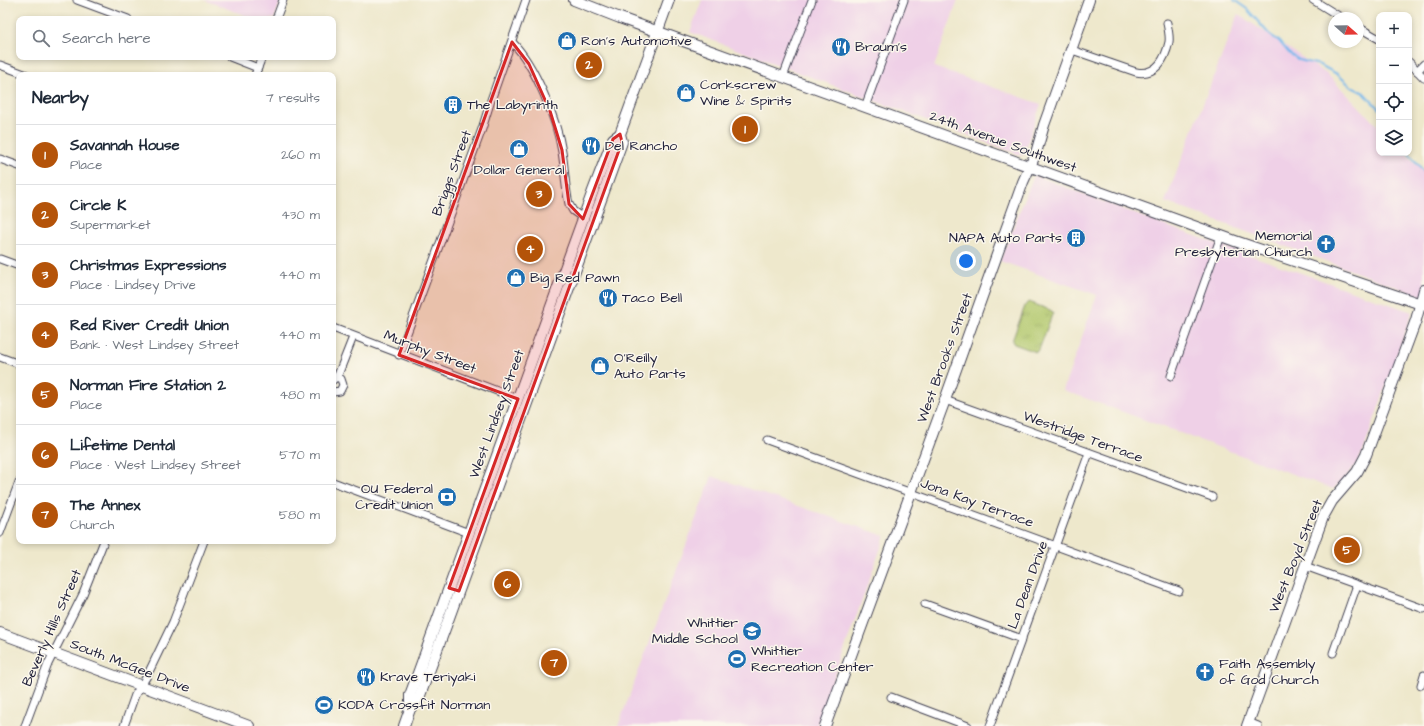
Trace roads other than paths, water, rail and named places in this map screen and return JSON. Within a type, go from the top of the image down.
[{"type":"street","points":[[77,0],[120,16]]},
{"type":"street","points":[[277,16],[283,0]]},
{"type":"street","name":"Briggs Street","points":[[399,355],[475,149],[526,0]]},
{"type":"street","name":"24th Avenue Southwest","points":[[574,0],[657,32],[1221,236],[1422,304]]},
{"type":"street","name":"West Lindsey Street","points":[[404,726],[410,709],[410,695],[469,533],[520,404],[535,381],[622,142],[620,134],[669,0]]},
{"type":"street","points":[[784,77],[812,0]]},
{"type":"street","points":[[865,107],[904,0]]},
{"type":"street","name":"West Brooks Street","points":[[825,726],[945,400],[1089,0]]},
{"type":"street","points":[[1313,0],[1332,12]]},
{"type":"street","points":[[1072,50],[1136,72],[1148,72],[1158,66],[1167,47],[1169,41],[1167,23]]},
{"type":"street","points":[[1364,30],[1376,37]]},
{"type":"street","points":[[512,42],[530,64],[550,111],[562,150],[569,204],[573,211],[593,223]]},
{"type":"street","points":[[238,60],[258,68]]},
{"type":"street","points":[[256,72],[261,60]]},
{"type":"street","points":[[1417,71],[1424,64]]},
{"type":"street","points":[[0,65],[19,72]]},
{"type":"street","points":[[1412,65],[1424,78]]},
{"type":"street","name":"West Lindsey Street","points":[[410,709],[419,698],[459,591],[520,404],[525,378],[583,218],[613,139],[620,134]]},
{"type":"street","points":[[0,159],[16,165]]},
{"type":"street","points":[[593,191],[603,195]]},
{"type":"street","points":[[1171,376],[1221,236]]},
{"type":"street","points":[[0,259],[16,265]]},
{"type":"street","name":"West Boyd Street","points":[[1251,725],[1318,530],[1328,508],[1338,493],[1357,472],[1366,455],[1422,304],[1424,290]]},
{"type":"street","name":"Murphy Street","points":[[336,329],[520,404]]},
{"type":"street","points":[[336,376],[354,337]]},
{"type":"street","points":[[0,357],[16,363]]},
{"type":"street","points":[[336,378],[341,379],[343,385],[340,391],[336,392]]},
{"type":"street","points":[[525,378],[535,381]]},
{"type":"street","name":"Westridge Terrace","points":[[945,400],[1212,497]]},
{"type":"street","name":"Jona Kay Terrace","points":[[767,440],[1179,591]]},
{"type":"street","name":"La Dean Drive","points":[[990,726],[1089,453]]},
{"type":"street","points":[[336,483],[469,533]]},
{"type":"street","points":[[0,533],[16,490]]},
{"type":"street","name":"Beverly Hills Street","points":[[25,726],[53,652],[85,590],[103,544]]},
{"type":"street","points":[[124,726],[135,695],[173,622],[202,544]]},
{"type":"street","points":[[1305,566],[1424,609]]},
{"type":"street","points":[[1333,653],[1357,585]]},
{"type":"street","points":[[449,588],[459,591]]},
{"type":"street","points":[[925,604],[1022,639]]},
{"type":"street","points":[[440,613],[450,616]]},
{"type":"street","name":"South McGee Drive","points":[[0,633],[250,726]]},
{"type":"street","points":[[1420,685],[1424,675]]},
{"type":"street","points":[[891,697],[968,726]]},
{"type":"waterway","points":[[1234,0],[1247,9],[1269,34],[1279,41],[1289,53],[1299,60],[1320,65],[1337,74],[1352,87],[1364,93],[1376,106]]},
{"type":"waterway","points":[[1411,156],[1424,172]]},
{"type":"place","name":"Ron's Automotive","points":[[567,41]]},
{"type":"place","name":"Braum's","points":[[841,47]]},
{"type":"place","name":"Circle K","points":[[589,65]]},
{"type":"place","name":"Corkscrew Wine & Spirits","points":[[686,93]]},
{"type":"place","name":"The Labyrinth","points":[[453,105]]},
{"type":"place","name":"Savannah House","points":[[745,129]]},
{"type":"place","name":"Del Rancho","points":[[591,146]]},
{"type":"place","name":"Dollar General","points":[[519,149]]},
{"type":"place","name":"Christmas Expressions","points":[[539,194]]},
{"type":"place","name":"NAPA Auto Parts","points":[[1076,238]]},
{"type":"place","name":"Memorial Presbyterian Church","points":[[1326,244]]},
{"type":"place","name":"Red River Credit Union","points":[[530,249]]},
{"type":"place","name":"Big Red Pawn","points":[[516,278]]},
{"type":"place","name":"Taco Bell","points":[[608,298]]},
{"type":"place","name":"O'Reilly Auto Parts","points":[[600,366]]},
{"type":"place","name":"OU Federal Credit Union","points":[[447,497]]},
{"type":"place","name":"Norman Fire Station 2","points":[[1347,550]]},
{"type":"place","name":"Lifetime Dental","points":[[507,584]]},
{"type":"place","name":"Whittier Middle School","points":[[752,631]]},
{"type":"place","name":"Whittier Recreation Center","points":[[737,659]]},
{"type":"place","name":"The Annex","points":[[554,663]]},
{"type":"place","name":"Faith Assembly of God Church","points":[[1205,672]]},
{"type":"place","name":"Krave Teriyaki","points":[[366,677]]},
{"type":"place","name":"KODA Crossfit Norman","points":[[324,705]]}]
